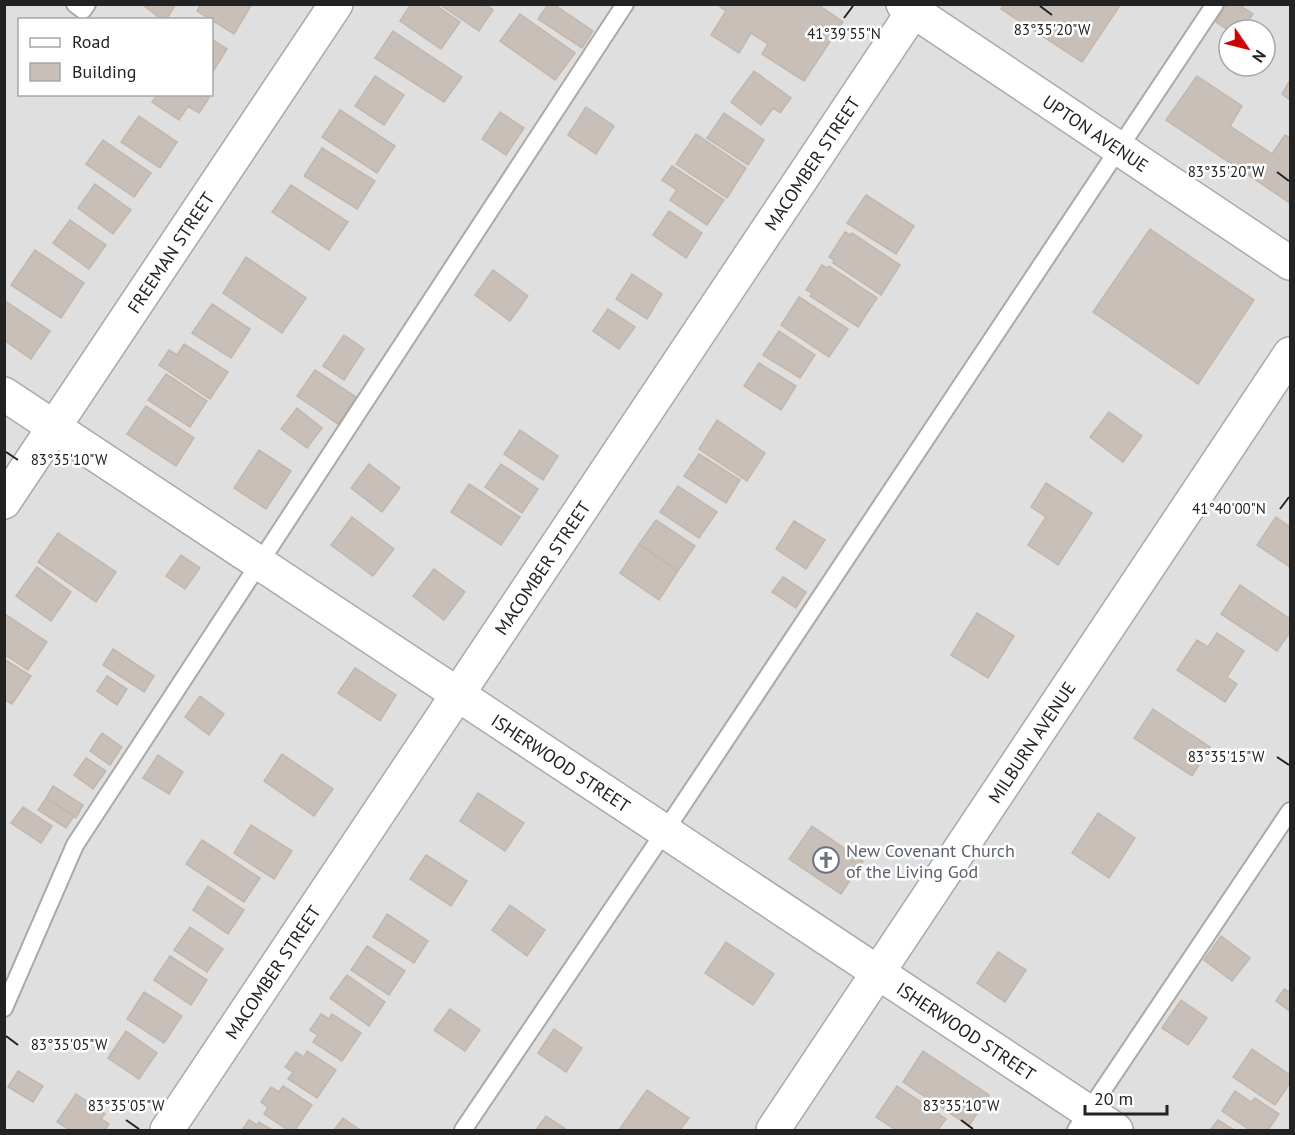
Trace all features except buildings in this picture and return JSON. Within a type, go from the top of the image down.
[{"type":"street","name":"FREEMAN STREET","points":[[4,502],[336,4]]},
{"type":"street","name":"UPTON AVENUE","points":[[912,7],[1290,263]]},
{"type":"street","name":"MACOMBER STREET","points":[[167,1131],[912,7]]},
{"type":"street","name":"MILBURN AVENUE","points":[[773,1131],[1290,354]]},
{"type":"street","name":"ISHERWOOD STREET","points":[[4,394],[879,973],[1082,1121],[1116,1131]]},
{"type":"lane","points":[[75,4],[83,10],[87,4]]},
{"type":"lane","points":[[4,1008],[75,845],[626,4]]},
{"type":"lane","points":[[463,1131],[1215,4]]},
{"type":"lane","points":[[1082,1121],[1290,811]]},
{"type":"shaded area","points":[[5,5],[1290,5],[1290,1130],[5,1130]]},
{"type":"place","name":"New Covenant Church of the Living God","points":[[826,860]]}]
